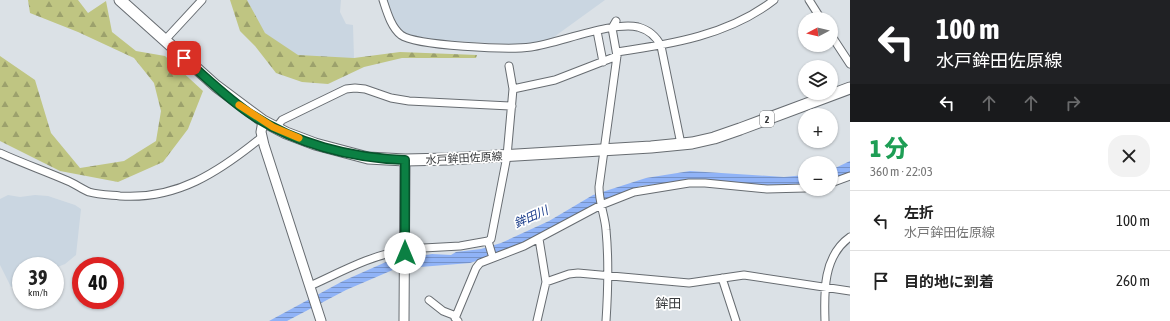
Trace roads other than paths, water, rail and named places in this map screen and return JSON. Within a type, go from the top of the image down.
[{"type":"main road","name":"水戸鉾田佐原線","points":[[120,0],[216,86],[263,122],[315,144],[344,153],[368,158],[405,160],[507,156],[681,144],[714,138],[810,104],[850,88]]},
{"type":"street","points":[[165,40],[202,0]]},
{"type":"street","points":[[383,0],[397,31],[408,39],[422,42],[522,48],[548,44],[612,28],[631,27],[645,30],[658,39],[661,46],[681,144]]},
{"type":"street","points":[[513,89],[555,80],[603,62],[617,54],[661,46],[703,35],[757,13],[774,0]]},
{"type":"street","points":[[809,0],[817,12]]},
{"type":"street","points":[[606,321],[609,275],[606,228],[601,204],[600,188],[617,54],[612,28],[616,21]]},
{"type":"street","points":[[597,31],[603,62]]},
{"type":"street","points":[[838,46],[850,64]]},
{"type":"street","points":[[492,257],[488,242],[493,233],[507,156],[512,106],[513,89],[509,66]]},
{"type":"street","points":[[276,128],[282,120],[295,113],[351,89],[365,89],[391,98],[409,101],[512,106]]},
{"type":"street","points":[[263,122],[261,128],[262,137],[321,321]]},
{"type":"street","points":[[0,153],[69,181],[89,192],[114,196],[142,196],[175,190],[207,177],[238,156],[262,137]]},
{"type":"street","points":[[404,321],[405,160]]},
{"type":"street","points":[[838,180],[850,176]]},
{"type":"street","points":[[429,300],[443,311],[457,318],[476,268],[480,263],[540,239],[601,204],[634,192],[705,183],[767,189],[798,188]]},
{"type":"street","points":[[825,321],[825,287],[829,266],[838,249],[850,237]]},
{"type":"street","points":[[537,321],[546,282],[540,239]]},
{"type":"street","points":[[310,287],[368,260],[387,253],[488,242]]},
{"type":"street","points":[[546,282],[569,274],[609,275],[688,283],[744,275],[850,291]]},
{"type":"street","points":[[722,278],[736,321]]},
{"type":"water","points":[[850,161],[850,172],[838,177],[838,167]]},
{"type":"water","points":[[690,171],[784,177],[798,176],[798,184],[766,185],[700,180],[640,186],[518,247],[470,263],[395,269],[346,290],[287,321],[269,321],[343,281],[386,262],[432,254],[451,255],[456,252],[481,249],[501,243],[549,221],[593,195],[646,178]]},
{"type":"district","name":"鉾田","points":[[668,303]]},
{"type":"water label","name":"鉾田川","points":[[531,217]]}]
